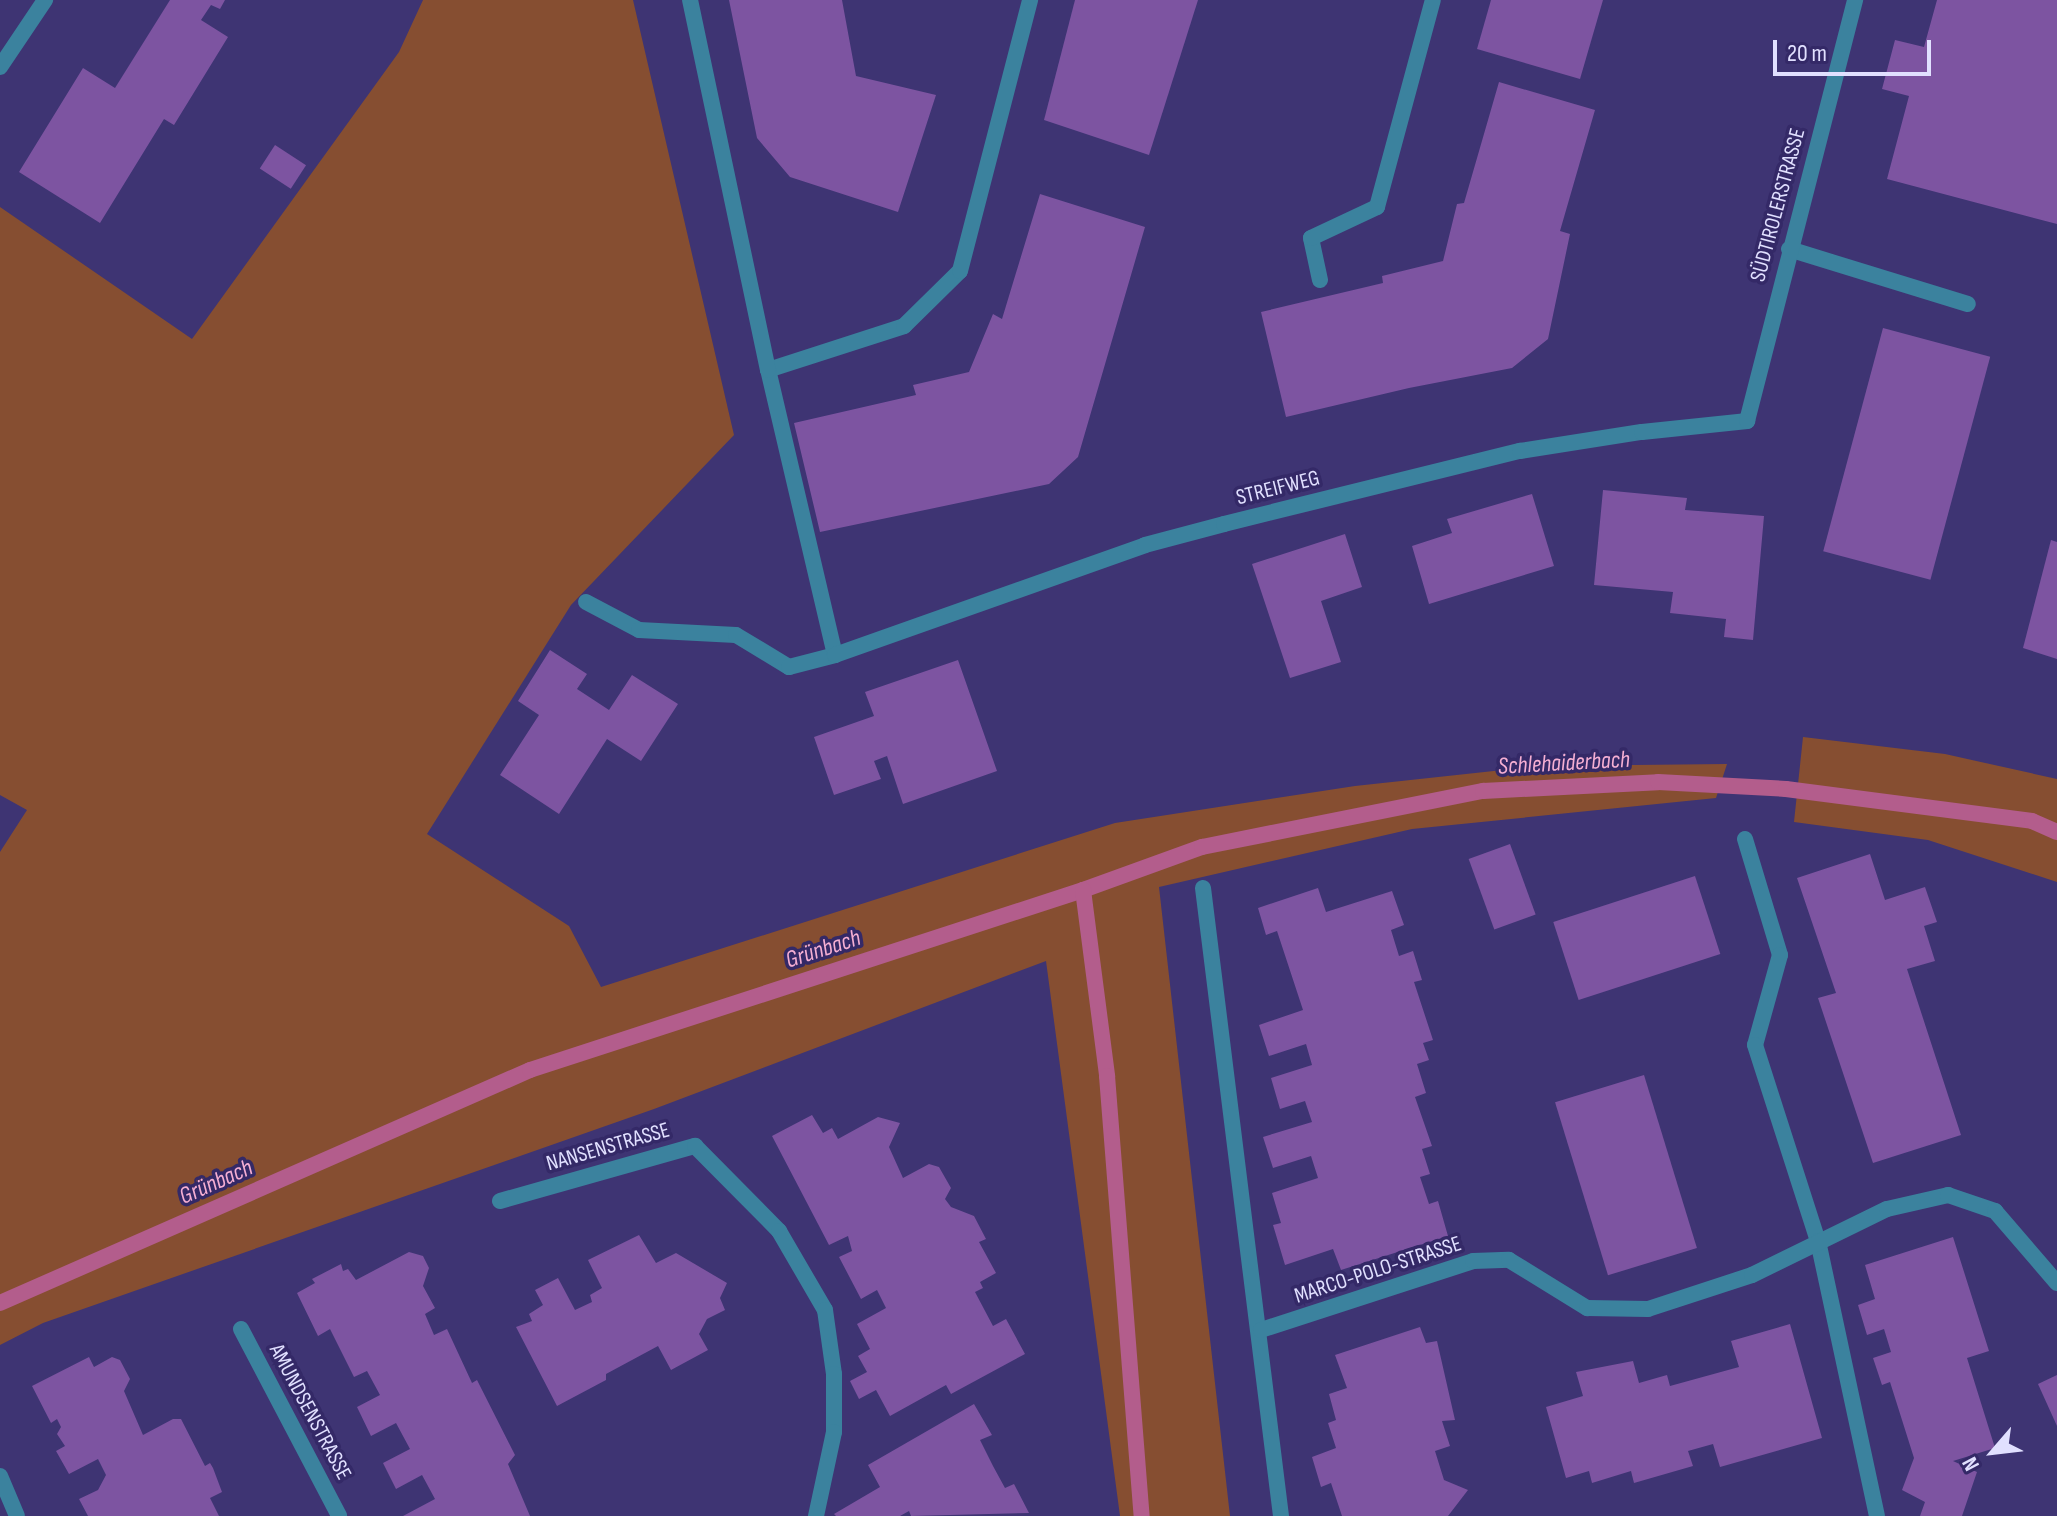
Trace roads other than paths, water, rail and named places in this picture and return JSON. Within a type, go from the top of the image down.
[{"type":"street","points":[[0,67],[45,0]]},
{"type":"street","points":[[690,0],[768,370],[835,655]]},
{"type":"street","points":[[768,370],[904,326],[960,271],[1030,0]]},
{"type":"street","points":[[1320,280],[1311,238],[1377,207],[1433,0]]},
{"type":"street","name":"SÜDTIROLERSTRASSE","points":[[1747,421],[1855,0]]},
{"type":"street","points":[[1789,249],[1968,304]]},
{"type":"street","name":"STREIFWEG","points":[[586,602],[639,630],[736,635],[789,667],[835,655],[1145,545],[1224,524],[1520,451],[1747,421]]},
{"type":"street","points":[[1745,839],[1780,955],[1755,1045],[1818,1241],[1877,1516]]},
{"type":"street","points":[[1203,888],[1261,1330],[1261,1369],[1281,1516]]},
{"type":"street","name":"NANSENSTRASSE","points":[[500,1201],[695,1146],[779,1231],[825,1310],[834,1374],[834,1432],[816,1516]]},
{"type":"street","name":"MARCO-POLO-STRASSE","points":[[1261,1330],[1473,1261],[1509,1260],[1587,1308],[1648,1309],[1752,1275],[1887,1209],[1948,1195],[1995,1211],[2057,1283]]},
{"type":"street","name":"AMUNDSENSTRASSE","points":[[241,1329],[339,1516]]},
{"type":"street","points":[[0,1476],[17,1516]]},
{"type":"waterway","name":"Schlehaiderbach","points":[[1083,890],[1202,847],[1483,791],[1658,782],[1786,789],[2032,821],[2057,832]]},
{"type":"waterway","name":"Grünbach","points":[[0,1303],[530,1070],[1083,890],[1107,1076],[1142,1516]]}]
